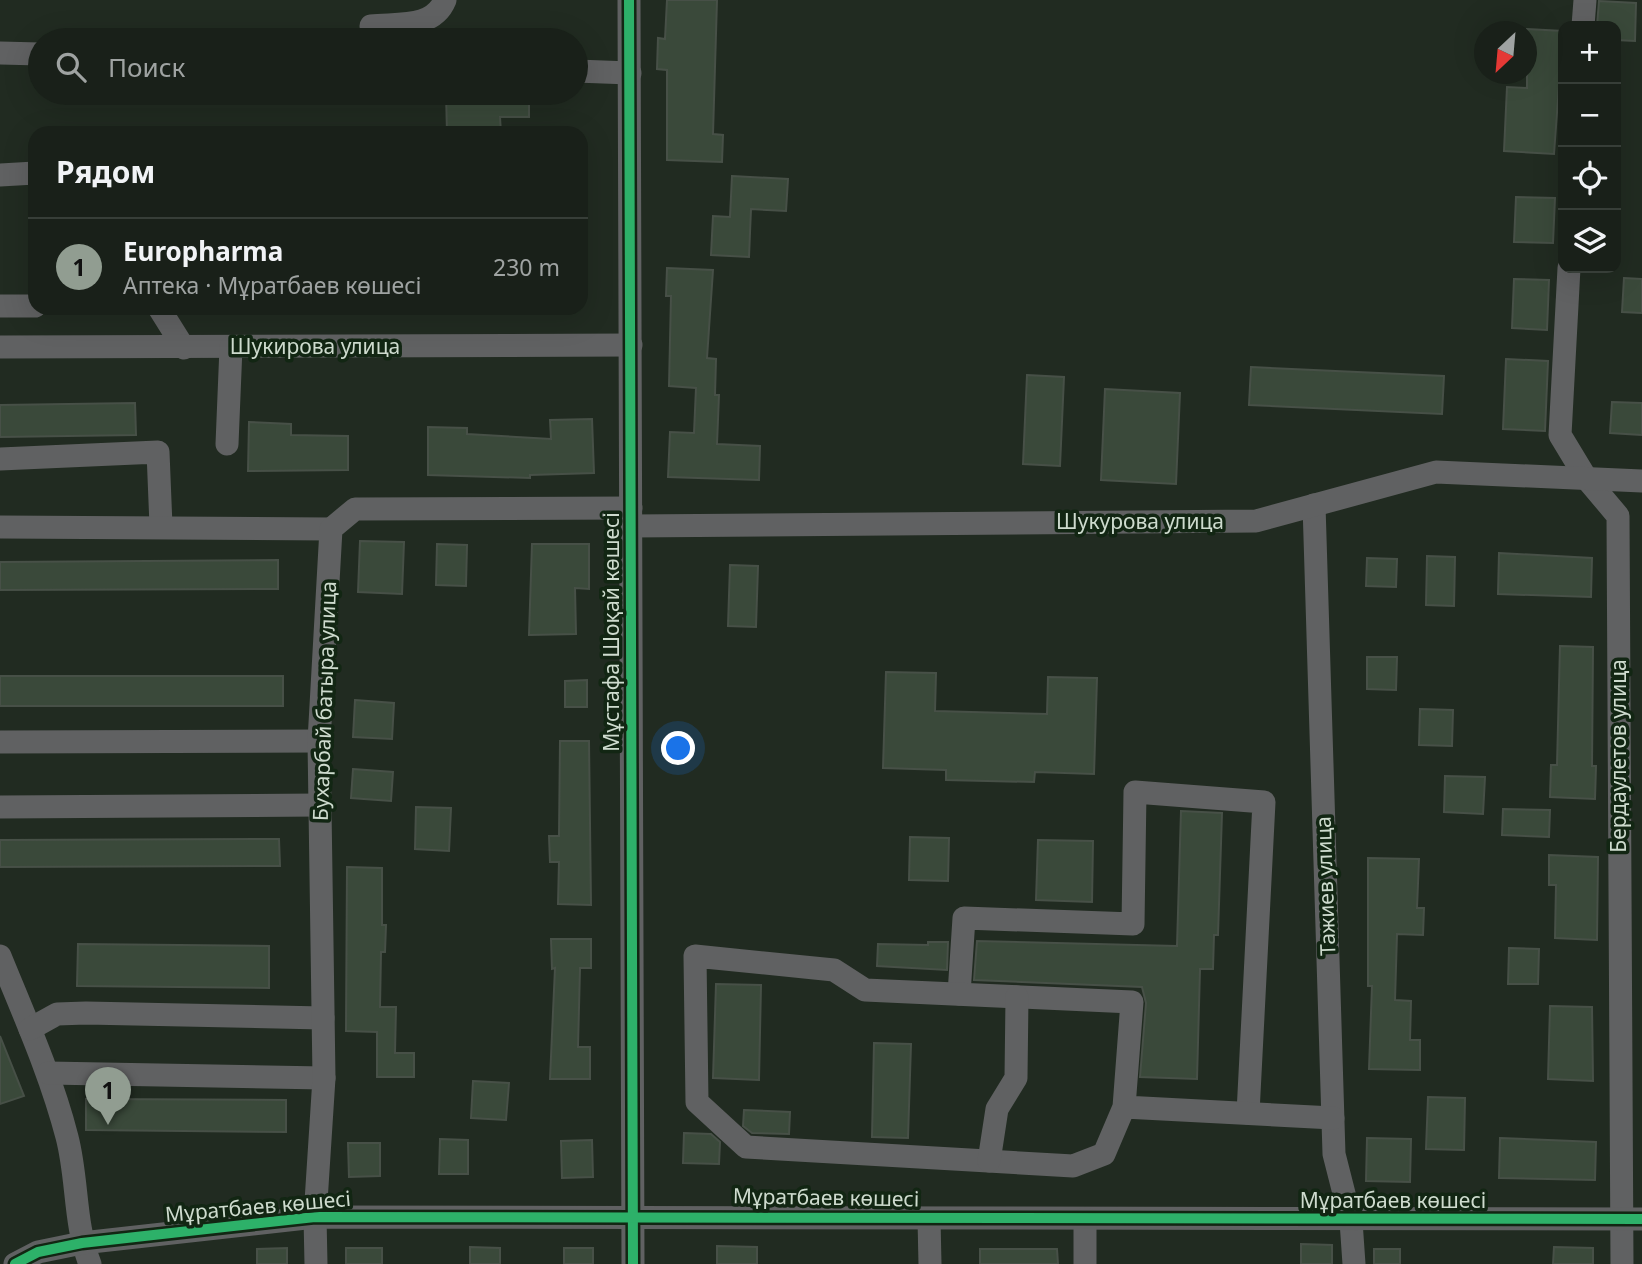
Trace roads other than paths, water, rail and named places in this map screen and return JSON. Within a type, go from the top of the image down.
[{"type":"street","points":[[371,26],[430,20],[439,13],[445,0]]},
{"type":"street","name":"Мұстафа Шоқай көшесі","points":[[629,0],[633,1264]]},
{"type":"street","points":[[1583,21],[1585,0]]},
{"type":"street","points":[[0,53],[28,54]]},
{"type":"street","points":[[588,71],[630,73]]},
{"type":"street","points":[[0,175],[28,173]]},
{"type":"street","name":"Бердаулетов улица","points":[[1569,273],[1560,435],[1586,478],[1618,516],[1632,1219],[1622,1264]]},
{"type":"street","points":[[0,306],[28,306]]},
{"type":"street","points":[[163,315],[184,348]]},
{"type":"street","name":"Шукирова улица","points":[[0,347],[631,345]]},
{"type":"street","points":[[227,444],[231,347]]},
{"type":"street","points":[[0,459],[158,452],[160,526]]},
{"type":"street","name":"Шукурова улица","points":[[631,517],[1256,521],[1436,472],[1642,481]]},
{"type":"street","name":"Тажиев улица","points":[[1314,505],[1334,1154],[1350,1221],[1354,1264]]},
{"type":"street","points":[[0,527],[331,529],[355,509],[631,517]]},
{"type":"street","name":"Бухарбай батыра улица","points":[[316,1264],[315,1217],[324,1078],[319,741],[331,529]]},
{"type":"street","points":[[0,742],[319,741]]},
{"type":"street","points":[[959,994],[964,918],[1133,925],[1135,792],[1264,802],[1248,1113]]},
{"type":"street","points":[[0,807],[320,805]]},
{"type":"street","points":[[0,956],[48,1073],[68,1140],[86,1254]]},
{"type":"street","points":[[695,956],[834,970],[865,990],[959,994],[1132,1002],[1124,1107],[1104,1154],[1073,1166],[746,1147],[697,1102],[695,956]]},
{"type":"street","points":[[989,1161],[997,1109],[1016,1078],[1017,997]]},
{"type":"street","points":[[30,1028],[57,1014],[86,1013],[323,1018]]},
{"type":"street","points":[[48,1073],[324,1078]]},
{"type":"street","points":[[1124,1107],[1333,1118]]},
{"type":"street","name":"Мұратбаев көшесі","points":[[15,1264],[38,1252],[86,1254],[315,1217],[633,1215],[1350,1221],[1632,1219]]},
{"type":"street","points":[[929,1219],[930,1264]]},
{"type":"street","points":[[1085,1219],[1085,1264]]},
{"type":"place","name":"Europharma","points":[[108,1125]]}]
